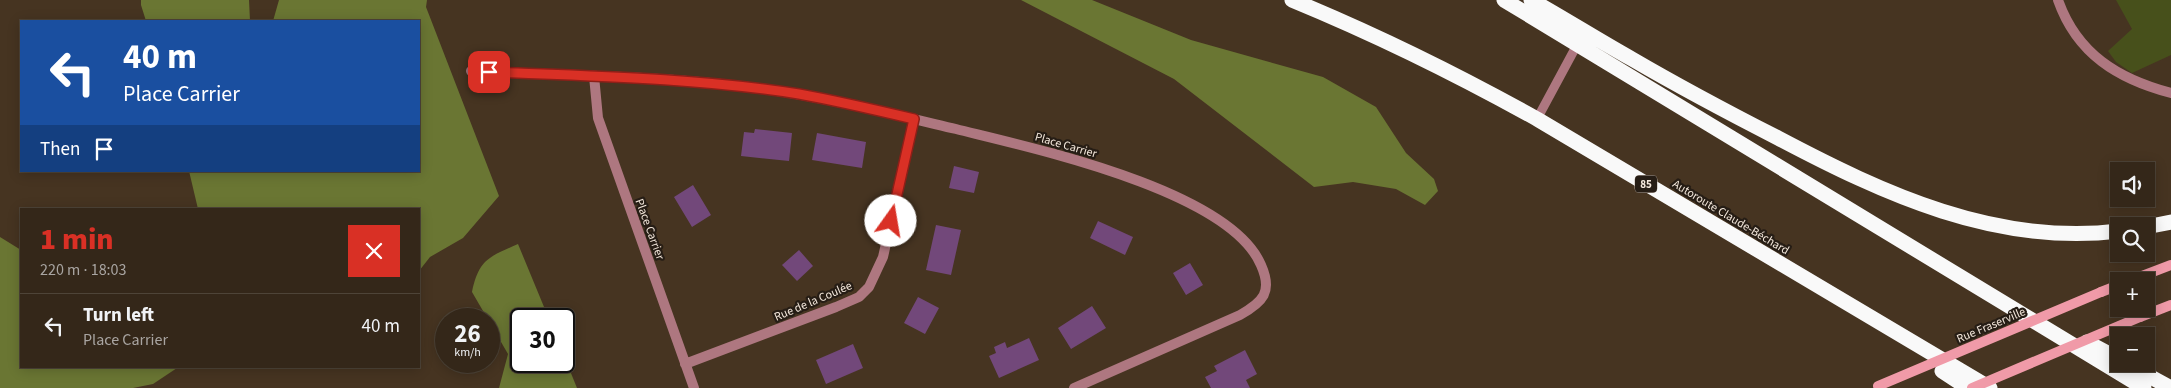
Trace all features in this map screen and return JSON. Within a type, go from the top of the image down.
[{"type":"highway","name":"Autoroute Claude-Béchard","points":[[1292,0],[1412,53],[1463,78],[1538,120],[1990,388]]},
{"type":"highway","points":[[1504,0],[1578,43],[2144,388]]},
{"type":"highway","points":[[1531,0],[1695,94],[1834,168],[1907,200],[1968,220],[1999,226],[2055,233],[2110,231]]},
{"type":"highway","points":[[2155,225],[2171,222]]},
{"type":"highway","points":[[1919,252],[2110,354]]},
{"type":"highway","points":[[1798,275],[1968,388]]},
{"type":"highway","points":[[2142,372],[2171,388]]},
{"type":"main road","points":[[2153,272],[2171,265]]},
{"type":"main road","name":"Rue Fraserville","points":[[1875,387],[2110,288]]},
{"type":"main road","points":[[1972,388],[2171,305]]},
{"type":"street","points":[[2058,0],[2075,37],[2093,54],[2135,82],[2171,93]]},
{"type":"street","name":"Place Carrier","points":[[471,71],[697,82],[758,89],[858,106],[1018,144],[1147,184],[1197,207],[1222,223],[1253,250],[1264,270],[1266,290],[1259,303],[1251,309],[1074,388]]},
{"type":"street","name":"Place Carrier","points":[[594,76],[598,118],[694,388]]},
{"type":"street","name":"Rue de la Coulée","points":[[685,364],[836,308],[859,297],[869,287],[883,257],[914,119]]},
{"type":"lane","points":[[1538,120],[1578,43]]},
{"type":"green space","points":[[141,0],[249,0],[250,20],[146,20]]},
{"type":"green space","points":[[279,0],[427,0],[426,7],[499,196],[463,238],[430,257],[420,270],[420,208],[198,208],[189,172],[420,172],[420,20],[273,20]]},
{"type":"green space","points":[[1021,0],[1092,0],[1191,40],[1323,77],[1376,107],[1406,153],[1434,179],[1438,191],[1425,205],[1396,189],[1353,182],[1314,187],[1174,79]]},
{"type":"green space","points":[[2116,0],[2171,0],[2171,55],[2132,73],[2116,62],[2108,51],[2132,29]]},
{"type":"green space","points":[[0,237],[20,249],[20,368],[177,368],[153,384],[133,388],[0,388]]},
{"type":"green space","points":[[518,244],[544,308],[510,308],[510,373],[571,373],[577,388],[499,388],[508,354],[500,340],[500,308],[481,308],[472,292],[478,272],[482,266],[487,260]]},
{"type":"building","points":[[755,129],[792,133],[789,161],[741,156],[744,132],[754,133]]},
{"type":"building","points":[[817,133],[866,142],[862,168],[812,160]]},
{"type":"building","points":[[954,166],[979,172],[974,193],[949,188]]},
{"type":"building","points":[[693,185],[711,215],[692,227],[674,197]]},
{"type":"building","points":[[1098,221],[1133,237],[1125,255],[1090,238]]},
{"type":"building","points":[[936,225],[961,230],[951,275],[926,270]]},
{"type":"building","points":[[799,250],[813,266],[797,281],[782,265]]},
{"type":"building","points":[[1190,263],[1203,285],[1186,295],[1173,273]]},
{"type":"building","points":[[918,297],[939,308],[925,334],[904,323]]},
{"type":"building","points":[[1092,306],[1106,328],[1071,349],[1058,328]]},
{"type":"building","points":[[1029,338],[1039,360],[999,378],[989,356],[996,353],[994,347],[1005,342],[1007,348]]},
{"type":"building","points":[[853,344],[863,368],[826,384],[816,360]]},
{"type":"building","points":[[1245,350],[1257,374],[1246,380],[1250,388],[1211,388],[1205,377],[1217,371],[1214,366]]},
{"type":"route","points":[[489,72],[697,82],[800,94],[914,119],[891,221]]}]
